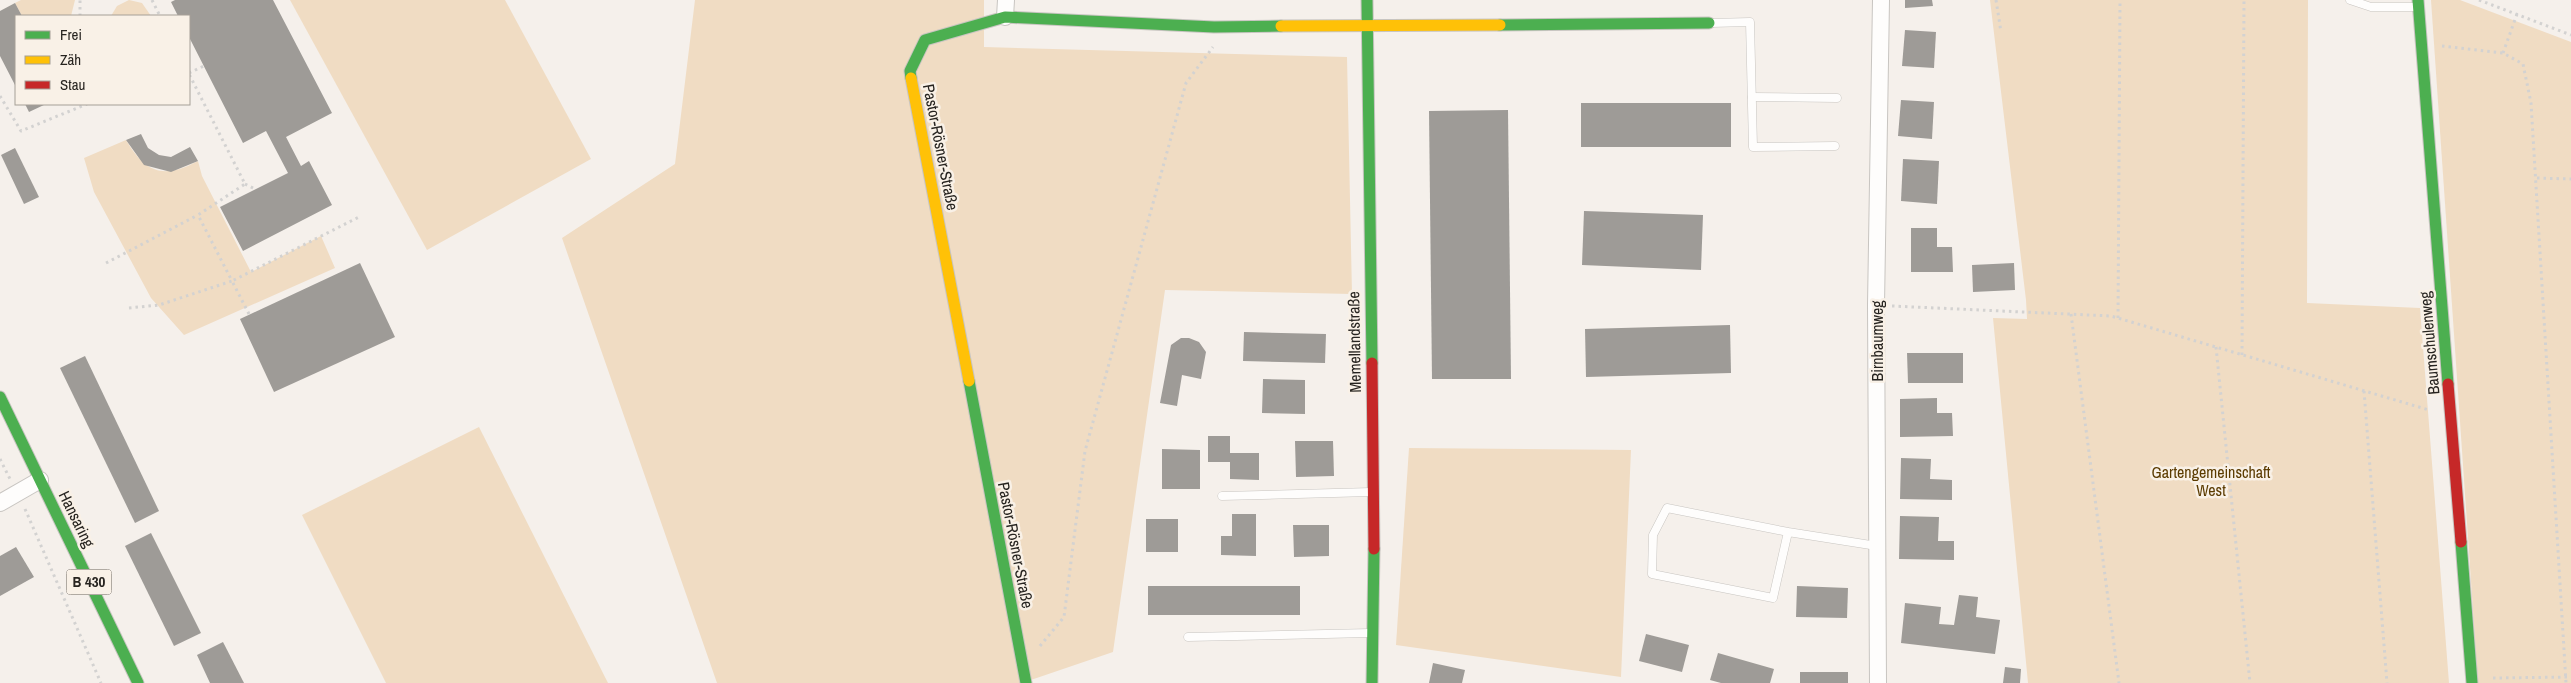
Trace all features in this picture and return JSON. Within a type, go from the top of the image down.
[{"type":"street","points":[[1005,17],[1006,0]]},
{"type":"street","name":"Memellandstraße","points":[[1367,0],[1372,683]]},
{"type":"street","name":"Birnbaumweg","points":[[1878,683],[1876,305],[1881,0]]},
{"type":"street","name":"Baumschulenweg","points":[[2419,3],[2472,681]]},
{"type":"street","name":"Pastor-Rösner-Straße","points":[[1026,683],[910,71],[925,40],[1005,17],[1214,27],[1709,23]]},
{"type":"street","name":"Hansaring","points":[[0,396],[138,683]]},
{"type":"street","points":[[0,503],[40,480]]},
{"type":"lane","points":[[2350,0],[2371,7],[2419,3]]},
{"type":"lane","points":[[1709,23],[1750,22],[1753,148],[1835,146]]},
{"type":"lane","points":[[1752,97],[1837,98]]},
{"type":"lane","points":[[1222,496],[1372,492]]},
{"type":"lane","points":[[1788,532],[1772,598],[1652,574],[1653,535],[1667,508],[1788,532],[1877,546]]},
{"type":"lane","points":[[1188,637],[1372,633]]},
{"type":"path","points":[[80,0],[80,15]]},
{"type":"path","points":[[152,0],[160,15]]},
{"type":"path","points":[[1996,0],[2001,32]]},
{"type":"path","points":[[2118,318],[2120,0]]},
{"type":"path","points":[[2242,355],[2244,0]]},
{"type":"path","points":[[2479,0],[2571,35]]},
{"type":"path","points":[[2503,53],[2517,14]]},
{"type":"path","points":[[1021,663],[1045,642],[1064,617],[1087,442],[1186,83],[1214,46],[1214,27]]},
{"type":"path","points":[[2422,44],[2503,53],[2523,64],[2531,103],[2537,178],[2566,683]]},
{"type":"path","points":[[190,73],[204,66]]},
{"type":"path","points":[[190,76],[244,184],[255,189]]},
{"type":"path","points":[[0,96],[21,131],[85,105]]},
{"type":"path","points":[[2537,178],[2571,179]]},
{"type":"path","points":[[106,263],[216,205],[244,184]]},
{"type":"path","points":[[198,215],[249,314]]},
{"type":"path","points":[[129,308],[159,305],[232,281],[359,217]]},
{"type":"path","points":[[1876,305],[2118,318],[2452,416]]},
{"type":"path","points":[[2071,314],[2119,683]]},
{"type":"path","points":[[2216,347],[2250,683]]},
{"type":"path","points":[[2364,391],[2387,683]]},
{"type":"path","points":[[0,459],[18,493],[101,683]]},
{"type":"path","points":[[2472,681],[2571,677]]},
{"type":"green space","points":[[21,0],[75,0],[71,15],[21,15],[15,3]]},
{"type":"green space","points":[[129,0],[142,3],[150,15],[112,15],[117,6]]},
{"type":"green space","points":[[290,0],[505,0],[591,159],[427,250]]},
{"type":"green space","points":[[695,0],[984,0],[984,47],[1347,57],[1352,294],[1165,290],[1113,652],[1022,683],[717,683],[562,238],[675,164]]},
{"type":"green space","name":"Gartengemeinschaft West","points":[[1990,0],[2308,0],[2307,303],[2420,308],[2449,683],[2028,683],[1993,318],[2027,319],[2026,300]]},
{"type":"green space","points":[[2431,0],[2460,0],[2571,42],[2571,683],[2478,683]]},
{"type":"green space","points":[[126,140],[141,160],[157,170],[175,170],[198,161],[202,176],[251,272],[321,236],[335,268],[184,335],[151,298],[94,192],[84,158]]},
{"type":"green space","points":[[479,427],[608,683],[386,683],[302,515]]},
{"type":"green space","points":[[1409,448],[1631,450],[1621,677],[1396,645]]},
{"type":"building","points":[[175,0],[273,0],[332,113],[286,137],[301,166],[309,161],[332,205],[243,251],[220,207],[288,173],[266,131],[243,143],[190,39],[190,15],[178,15],[171,2]]},
{"type":"building","points":[[1905,0],[1932,0],[1933,6],[1905,8]]},
{"type":"building","points":[[15,3],[21,15],[15,15],[15,85],[0,56],[0,11]]},
{"type":"building","points":[[1905,30],[1936,32],[1934,68],[1902,66]]},
{"type":"building","points":[[1901,100],[1934,102],[1932,139],[1898,136]]},
{"type":"building","points":[[1581,103],[1731,103],[1731,147],[1581,147]]},
{"type":"building","points":[[26,105],[44,105],[29,112]]},
{"type":"building","points":[[1508,110],[1511,379],[1432,379],[1429,111]]},
{"type":"building","points":[[141,134],[148,148],[159,155],[171,157],[190,147],[198,161],[171,172],[144,165],[126,140]]},
{"type":"building","points":[[15,148],[39,197],[24,204],[1,155]]},
{"type":"building","points":[[1903,159],[1939,161],[1937,204],[1901,201]]},
{"type":"building","points":[[1584,211],[1703,215],[1701,270],[1582,265]]},
{"type":"building","points":[[1911,228],[1937,228],[1937,247],[1952,247],[1953,272],[1911,272]]},
{"type":"building","points":[[360,263],[395,337],[274,392],[240,319]]},
{"type":"building","points":[[2014,263],[2015,290],[1973,292],[1972,265]]},
{"type":"building","points":[[1730,325],[1731,373],[1586,377],[1585,329]]},
{"type":"building","points":[[1244,332],[1326,334],[1325,363],[1243,361]]},
{"type":"building","points":[[1181,338],[1189,338],[1199,342],[1206,352],[1201,379],[1182,375],[1177,406],[1160,403],[1171,345]]},
{"type":"building","points":[[1907,353],[1963,353],[1963,383],[1908,383]]},
{"type":"building","points":[[85,356],[159,511],[135,523],[60,368]]},
{"type":"building","points":[[1263,379],[1305,380],[1305,414],[1262,413]]},
{"type":"building","points":[[1937,398],[1937,413],[1952,413],[1953,436],[1900,437],[1900,399]]},
{"type":"building","points":[[1208,436],[1230,436],[1230,453],[1259,453],[1259,480],[1230,479],[1230,462],[1208,462]]},
{"type":"building","points":[[1295,441],[1333,441],[1334,476],[1296,477]]},
{"type":"building","points":[[1162,449],[1200,450],[1200,489],[1162,489]]},
{"type":"building","points":[[1901,458],[1931,459],[1930,479],[1952,480],[1952,500],[1900,499]]},
{"type":"building","points":[[1232,514],[1256,514],[1256,556],[1221,555],[1221,536],[1232,536]]},
{"type":"building","points":[[1900,516],[1939,517],[1938,541],[1954,541],[1954,560],[1899,559]]},
{"type":"building","points":[[1146,519],[1178,519],[1178,552],[1146,552]]},
{"type":"building","points":[[1293,525],[1329,525],[1329,556],[1294,557]]},
{"type":"building","points":[[151,533],[201,633],[174,646],[125,546]]},
{"type":"building","points":[[16,547],[34,577],[0,596],[0,556]]},
{"type":"building","points":[[1148,586],[1300,586],[1300,615],[1148,615]]},
{"type":"building","points":[[1797,586],[1848,588],[1847,618],[1796,617]]},
{"type":"building","points":[[1959,595],[1978,597],[1976,617],[2000,620],[1995,654],[1901,643],[1905,603],[1941,607],[1939,624],[1954,625]]},
{"type":"building","points":[[1646,634],[1689,645],[1682,672],[1639,661]]},
{"type":"building","points":[[223,642],[244,683],[210,683],[197,655]]},
{"type":"building","points":[[1718,653],[1774,669],[1770,683],[1721,683],[1710,680]]},
{"type":"building","points":[[1433,663],[1465,670],[1462,683],[1429,683]]},
{"type":"building","points":[[2005,667],[2021,669],[2020,683],[2003,683]]},
{"type":"building","points":[[1800,672],[1848,672],[1848,683],[1800,683]]},
{"type":"traffic: fast","points":[[1367,0],[1372,363]]},
{"type":"traffic: fast","points":[[2418,0],[2448,384]]},
{"type":"traffic: fast","points":[[911,78],[910,71],[925,40],[1005,17],[1214,27],[1281,26]]},
{"type":"traffic: fast","points":[[1500,25],[1709,23]]},
{"type":"traffic: fast","points":[[969,381],[1026,683]]},
{"type":"traffic: fast","points":[[0,397],[138,683]]},
{"type":"traffic: fast","points":[[2461,542],[2472,683]]},
{"type":"traffic: fast","points":[[1372,683],[1374,549]]},
{"type":"traffic: slow","points":[[1281,26],[1500,25]]},
{"type":"traffic: slow","points":[[911,78],[969,381]]},
{"type":"traffic: jam","points":[[1372,363],[1374,549]]},
{"type":"traffic: jam","points":[[2448,384],[2461,542]]}]
